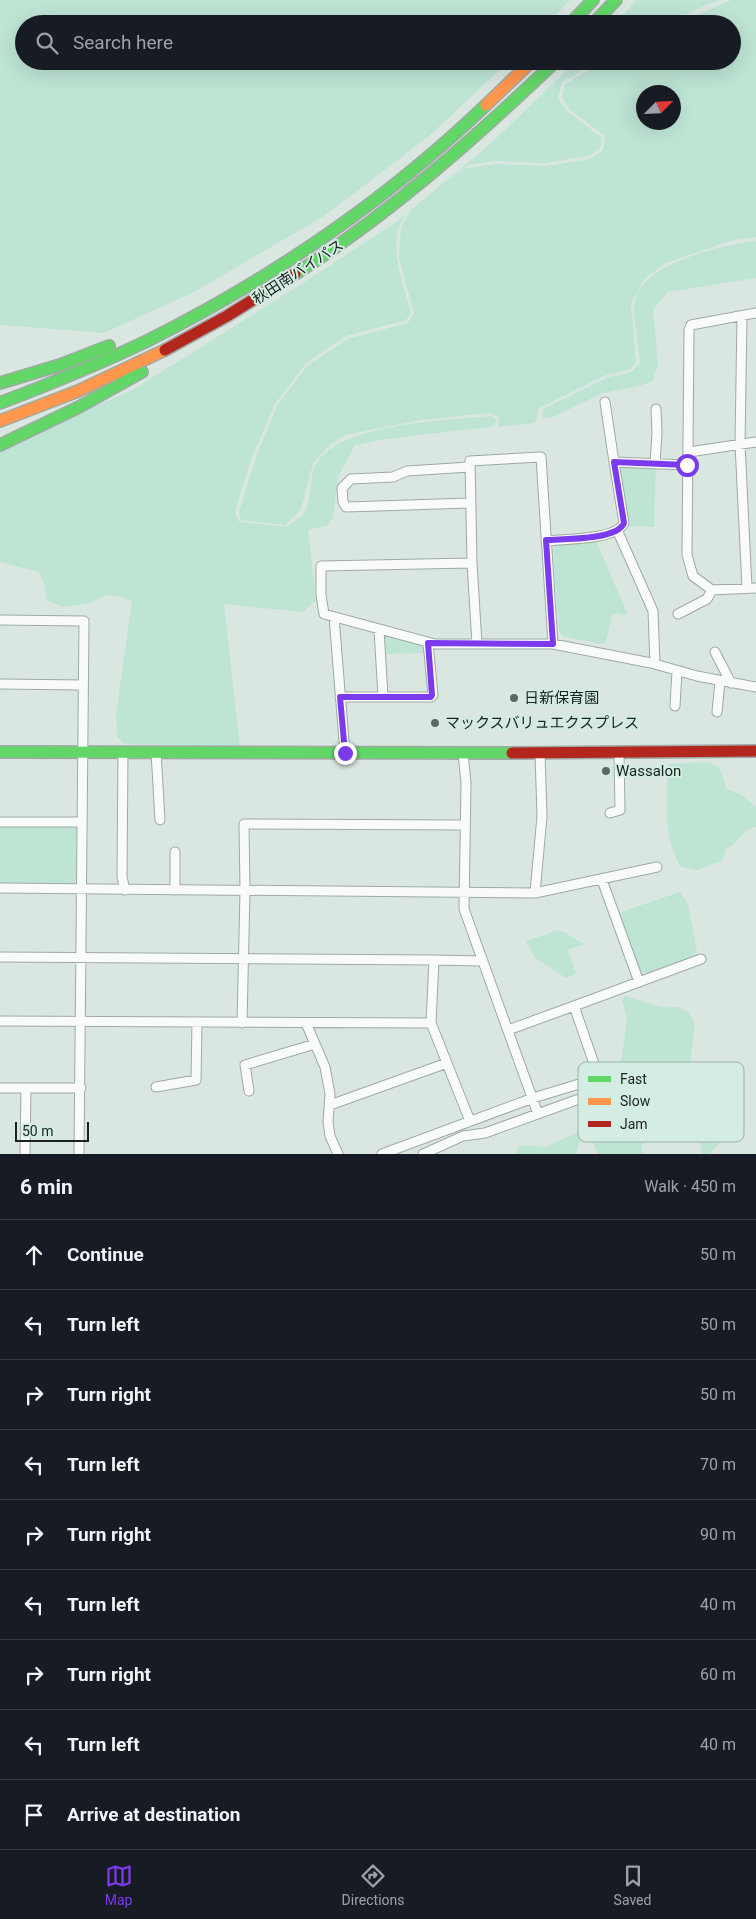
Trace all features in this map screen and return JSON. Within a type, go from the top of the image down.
[{"type":"main road","points":[[579,15],[593,0]]},
{"type":"main road","points":[[602,15],[616,0]]},
{"type":"main road","name":"秋田南バイパス","points":[[0,403],[74,374],[228,298],[314,243],[376,198],[426,159],[522,70]]},
{"type":"main road","name":"秋田南バイパス","points":[[0,421],[92,385],[236,313],[377,218],[474,139],[547,70]]},
{"type":"main road","points":[[0,383],[88,355],[156,327],[210,301],[228,298]]},
{"type":"main road","points":[[0,445],[79,407],[220,329],[236,313]]},
{"type":"main road","points":[[0,752],[619,753],[756,751]]},
{"type":"street","points":[[742,316],[740,444],[751,588],[712,590],[693,576],[687,555],[690,330],[691,325],[756,313]]},
{"type":"street","points":[[546,540],[611,534],[618,532],[624,523],[605,402]]},
{"type":"street","points":[[654,464],[657,433],[656,409]]},
{"type":"street","points":[[689,452],[756,442]]},
{"type":"street","points":[[477,644],[472,563],[470,461],[541,457],[553,644]]},
{"type":"street","points":[[614,462],[687,465]]},
{"type":"street","points":[[469,467],[408,471],[393,477],[351,480],[342,488],[343,502],[346,507],[470,503]]},
{"type":"street","points":[[618,532],[652,611],[654,664]]},
{"type":"street","points":[[472,563],[321,566],[321,595],[324,614],[428,643],[553,644],[654,664],[720,681],[756,687]]},
{"type":"street","points":[[678,614],[706,599],[712,590]]},
{"type":"street","points":[[334,617],[345,753]]},
{"type":"street","points":[[0,620],[84,621],[83,957],[79,1154]]},
{"type":"street","points":[[380,630],[383,696]]},
{"type":"street","points":[[340,697],[432,695],[428,643]]},
{"type":"street","points":[[715,652],[731,683]]},
{"type":"street","points":[[674,706],[677,670]]},
{"type":"street","points":[[717,712],[720,681]]},
{"type":"street","points":[[0,684],[83,685]]},
{"type":"street","points":[[123,752],[122,876],[125,890]]},
{"type":"street","points":[[156,752],[160,820]]},
{"type":"street","points":[[535,893],[542,816],[540,752]]},
{"type":"street","points":[[463,753],[466,783],[464,909],[538,1114]]},
{"type":"street","points":[[610,813],[620,810],[619,753]]},
{"type":"street","points":[[0,822],[82,822]]},
{"type":"street","points":[[242,1023],[245,891],[244,824],[464,825]]},
{"type":"street","points":[[175,890],[176,852]]},
{"type":"street","points":[[0,888],[535,893],[657,867]]},
{"type":"street","points":[[602,880],[639,982]]},
{"type":"street","points":[[0,957],[482,961]]},
{"type":"street","points":[[434,960],[431,1023],[470,1121]]},
{"type":"street","points":[[508,1030],[701,960]]},
{"type":"street","points":[[574,1006],[593,1062]]},
{"type":"street","points":[[0,1021],[431,1023]]},
{"type":"street","points":[[156,1087],[196,1080],[197,1023]]},
{"type":"street","points":[[306,1023],[325,1068],[330,1105],[328,1122],[330,1136],[338,1154]]},
{"type":"street","points":[[249,1091],[245,1065],[315,1044]]},
{"type":"street","points":[[330,1105],[448,1063]]},
{"type":"street","points":[[382,1154],[532,1098],[578,1084]]},
{"type":"street","points":[[0,1088],[81,1088]]},
{"type":"street","points":[[25,1154],[26,1088]]},
{"type":"street","points":[[423,1154],[463,1136],[485,1133],[578,1099]]},
{"type":"green space","points":[[0,0],[570,0],[556,15],[15,15],[15,70],[499,70],[429,136],[324,216],[194,292],[104,333],[0,325]]},
{"type":"green space","points":[[637,0],[721,0],[698,8],[685,15],[623,15]]},
{"type":"green space","points":[[731,0],[756,0],[756,237],[730,241],[666,263],[645,278],[631,303],[636,362],[629,370],[606,375],[539,408],[535,423],[498,427],[499,418],[491,413],[421,420],[345,435],[331,444],[313,463],[301,510],[285,525],[241,520],[239,512],[255,460],[277,405],[308,365],[348,339],[408,323],[414,313],[399,258],[401,227],[411,210],[402,220],[396,245],[400,273],[411,313],[406,320],[346,336],[306,363],[275,404],[250,462],[235,512],[239,522],[287,527],[302,515],[307,508],[312,475],[316,464],[329,450],[347,440],[370,432],[421,423],[489,416],[496,419],[495,424],[490,427],[386,439],[355,445],[338,477],[333,518],[327,526],[308,530],[316,600],[303,612],[224,604],[240,747],[125,744],[117,737],[116,714],[132,601],[122,597],[106,595],[90,603],[63,607],[46,600],[45,586],[39,572],[0,562],[0,449],[134,389],[395,223],[487,147],[568,70],[583,70],[562,82],[558,99],[566,110],[602,138],[600,148],[589,156],[546,163],[494,161],[468,165],[444,184],[466,168],[496,164],[546,166],[590,159],[603,150],[605,136],[569,109],[562,97],[565,84],[589,70],[741,70],[741,15],[697,15]]},
{"type":"green space","points":[[756,241],[756,278],[668,292],[653,310],[658,365],[652,382],[603,393],[551,418],[542,417],[543,409],[607,378],[631,372],[640,363],[634,308],[640,288],[652,277],[685,258],[724,247]]},
{"type":"green space","points":[[622,464],[656,465],[654,527],[627,526],[618,468]]},
{"type":"green space","points":[[595,539],[627,613],[625,615],[617,613],[612,615],[606,642],[600,644],[562,636],[559,630],[553,554],[554,546],[559,543]]},
{"type":"green space","points":[[388,635],[421,645],[425,653],[383,654],[382,639]]},
{"type":"green space","points":[[709,762],[720,769],[727,789],[740,794],[756,807],[756,827],[747,830],[735,843],[726,849],[723,860],[697,870],[681,867],[671,844],[668,831],[669,764]]},
{"type":"green space","points":[[0,826],[77,826],[76,884],[0,884]]},
{"type":"green space","points":[[680,892],[688,904],[698,957],[650,974],[640,972],[618,913]]},
{"type":"green space","points":[[556,931],[564,932],[584,944],[568,950],[576,974],[566,978],[534,957],[526,941]]},
{"type":"green space","points":[[625,996],[662,1007],[677,1007],[689,1012],[695,1024],[690,1062],[621,1062],[627,1018],[622,1000]]},
{"type":"green space","points":[[578,1132],[578,1142],[580,1142],[576,1154],[517,1154],[517,1148],[524,1145],[545,1147]]},
{"type":"green space","points":[[593,1142],[644,1142],[641,1150],[644,1154],[598,1154]]},
{"type":"green space","points":[[700,1142],[720,1142],[710,1154],[702,1154]]},
{"type":"traffic: fast","points":[[579,15],[593,0]]},
{"type":"traffic: fast","points":[[602,15],[616,0]]},
{"type":"traffic: fast","points":[[295,274],[398,201],[463,146],[546,70]]},
{"type":"traffic: fast","points":[[0,403],[74,374],[147,341],[238,292],[282,265],[367,205],[448,140],[486,105]]},
{"type":"traffic: fast","points":[[0,383],[60,365],[109,346]]},
{"type":"traffic: fast","points":[[0,445],[79,407],[142,372]]},
{"type":"traffic: fast","points":[[0,752],[512,753]]},
{"type":"traffic: slow","points":[[486,105],[523,70]]},
{"type":"traffic: slow","points":[[0,421],[78,391],[165,350]]},
{"type":"traffic: jam","points":[[165,350],[227,316],[295,274]]},
{"type":"traffic: jam","points":[[512,753],[756,751]]},
{"type":"place","name":"日新保育園","points":[[514,698]]},
{"type":"place","name":"マックスバリュエクスプレス","points":[[435,723]]},
{"type":"place","name":"Wassalon","points":[[606,771]]},
{"type":"route","points":[[345,753],[340,697],[431,697],[428,643],[553,644],[546,540],[611,534],[621,529],[624,523],[614,462],[687,465]]}]
